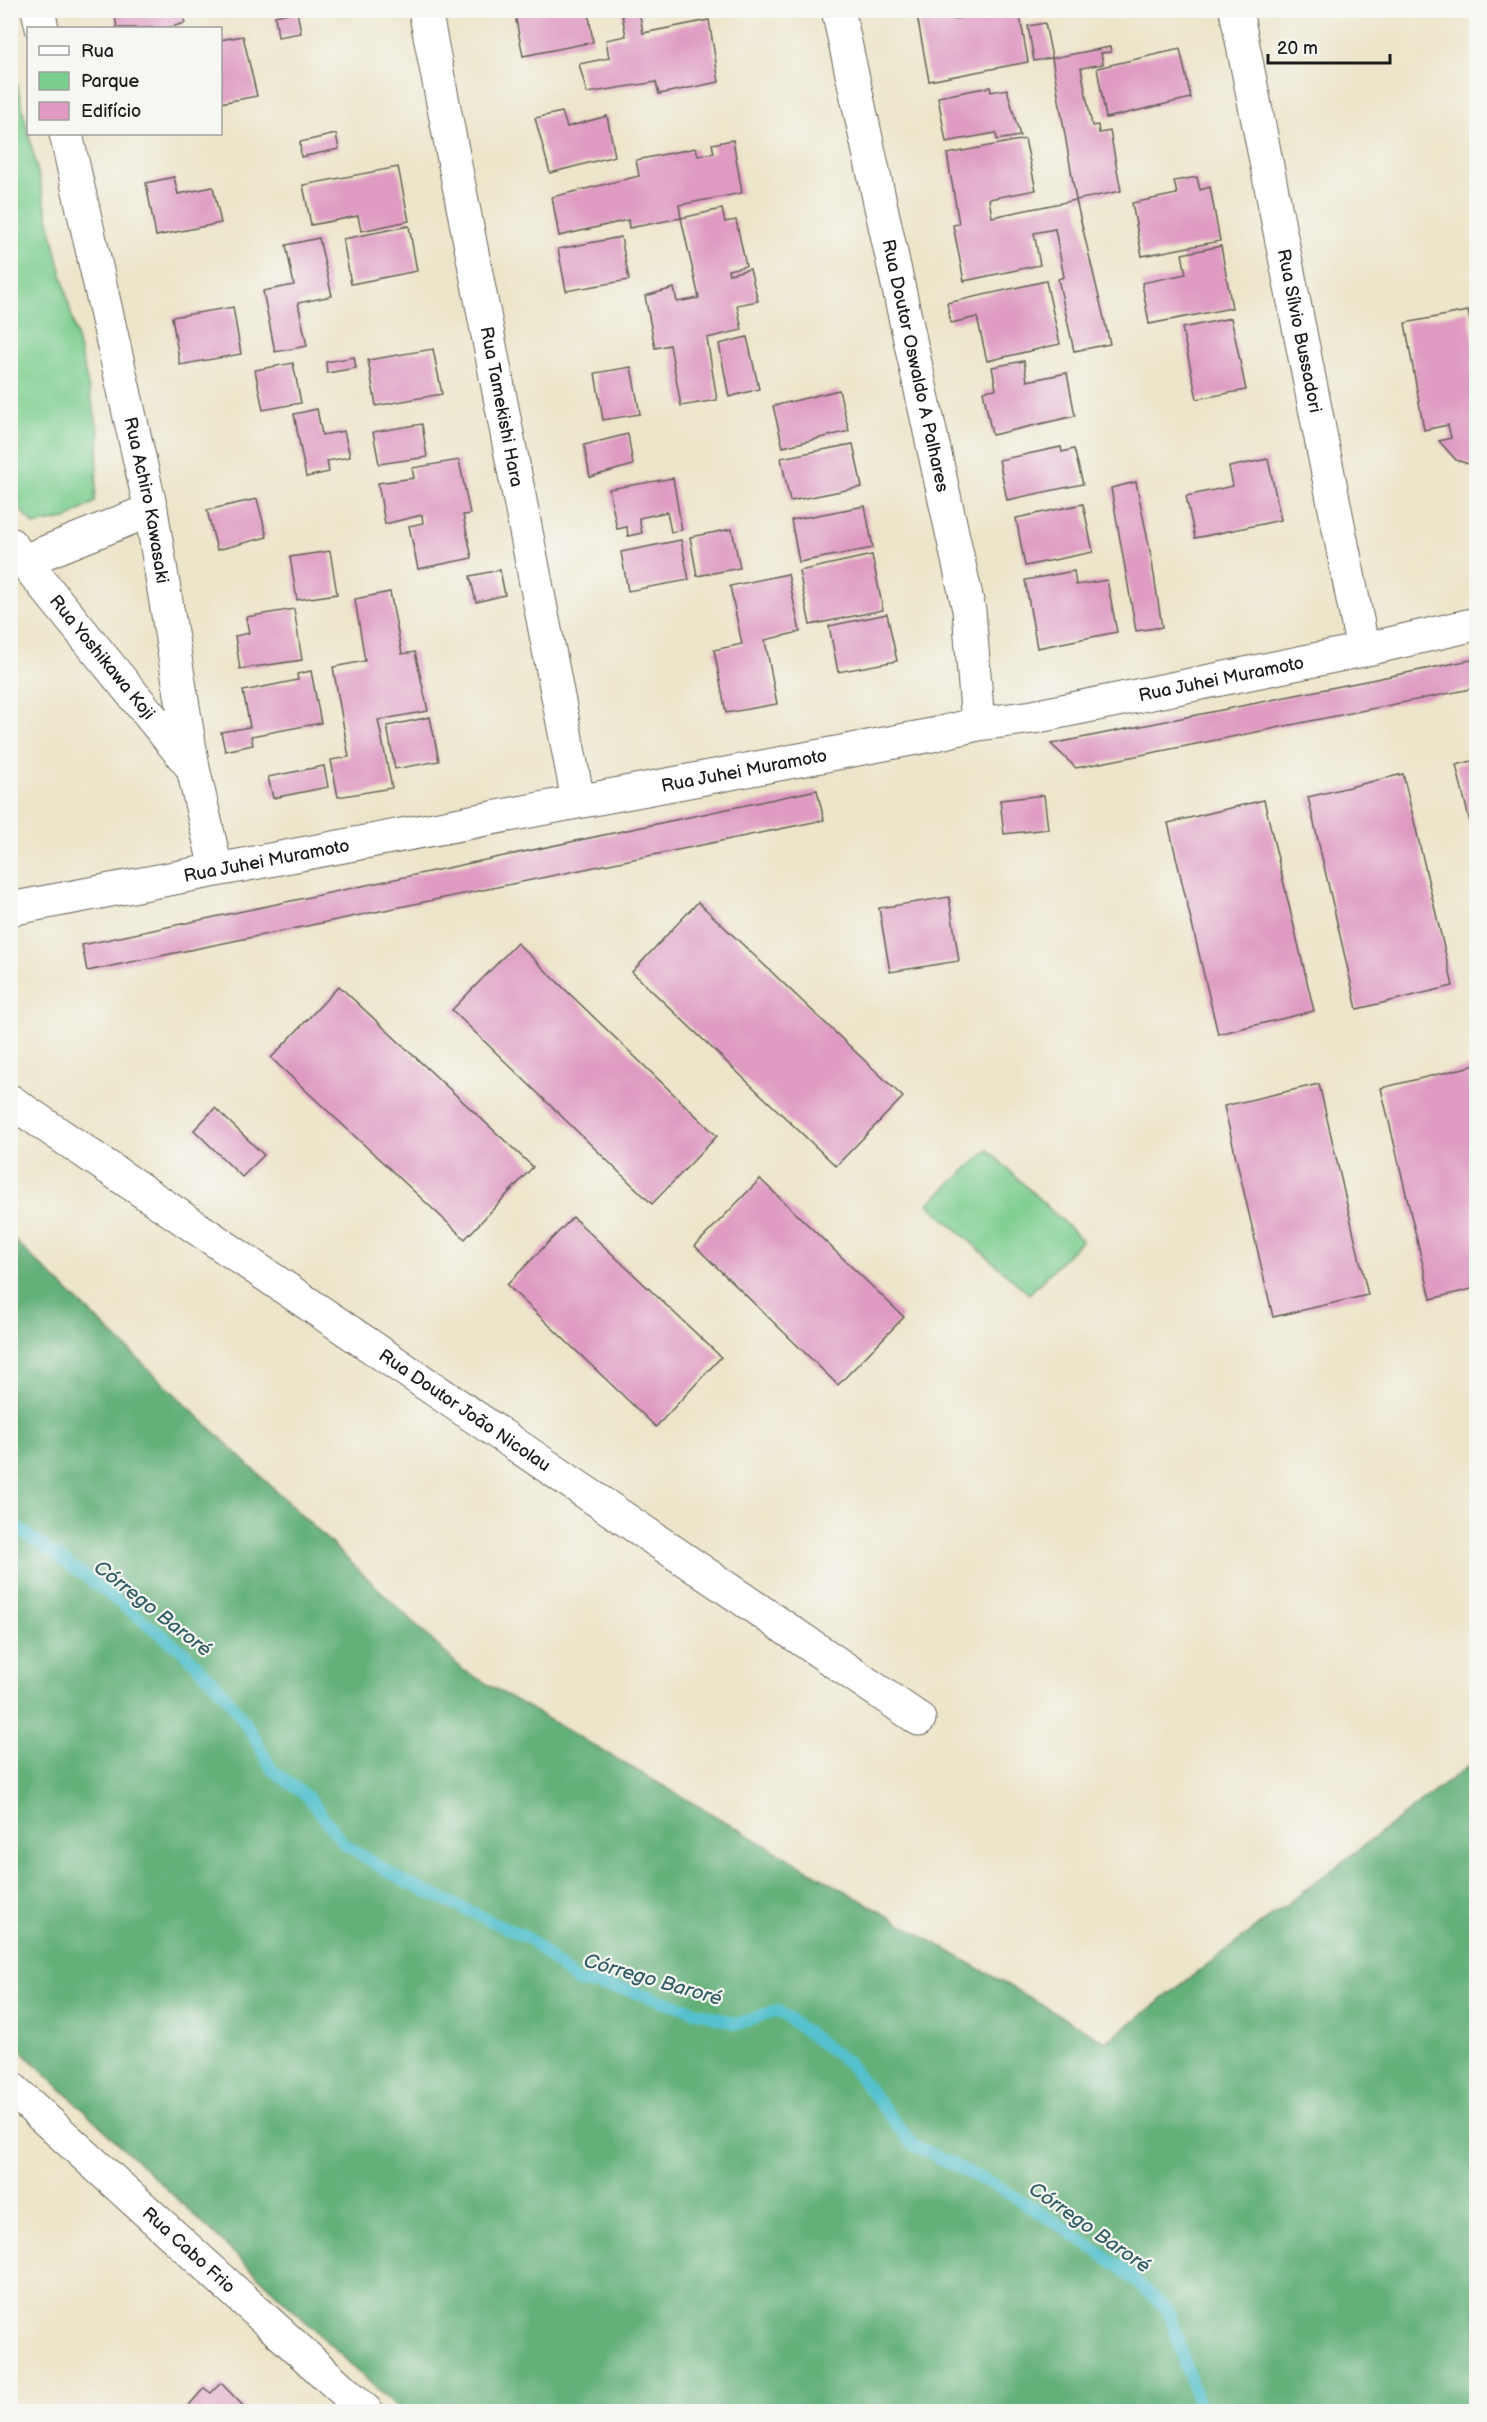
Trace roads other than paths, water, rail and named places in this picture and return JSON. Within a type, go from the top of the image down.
[{"type":"street","points":[[38,10],[42,27]]},
{"type":"street","name":"Rua Tamekishi Hara","points":[[425,10],[578,800]]},
{"type":"street","name":"Rua Doutor Oswaldo A Palhares","points":[[838,10],[969,610],[978,724]]},
{"type":"street","name":"Rua Sílvio Bussadori","points":[[1236,10],[1363,650]]},
{"type":"street","name":"Rua Achiro Kawasaki","points":[[66,135],[151,510],[193,768],[216,868]]},
{"type":"street","points":[[17,553],[151,510]]},
{"type":"street","name":"Rua Yoshikawa Koji","points":[[17,553],[193,768]]},
{"type":"street","name":"Rua Juhei Muramoto","points":[[10,909],[216,868],[932,735],[978,724],[1033,717],[1363,650],[1476,624]]},
{"type":"street","name":"Rua Doutor João Nicolau","points":[[10,1101],[919,1719]]},
{"type":"street","name":"Rua Cabo Frio","points":[[10,2087],[367,2412]]},
{"type":"waterway","name":"Córrego Baroré","points":[[10,1523],[81,1573],[184,1652],[224,1693],[252,1733],[272,1770],[308,1797],[344,1844],[403,1881],[528,1938],[577,1982],[628,1990],[737,2024],[777,2010],[848,2063],[913,2145],[998,2187],[1052,2220],[1120,2267],[1168,2310],[1201,2412]]}]
